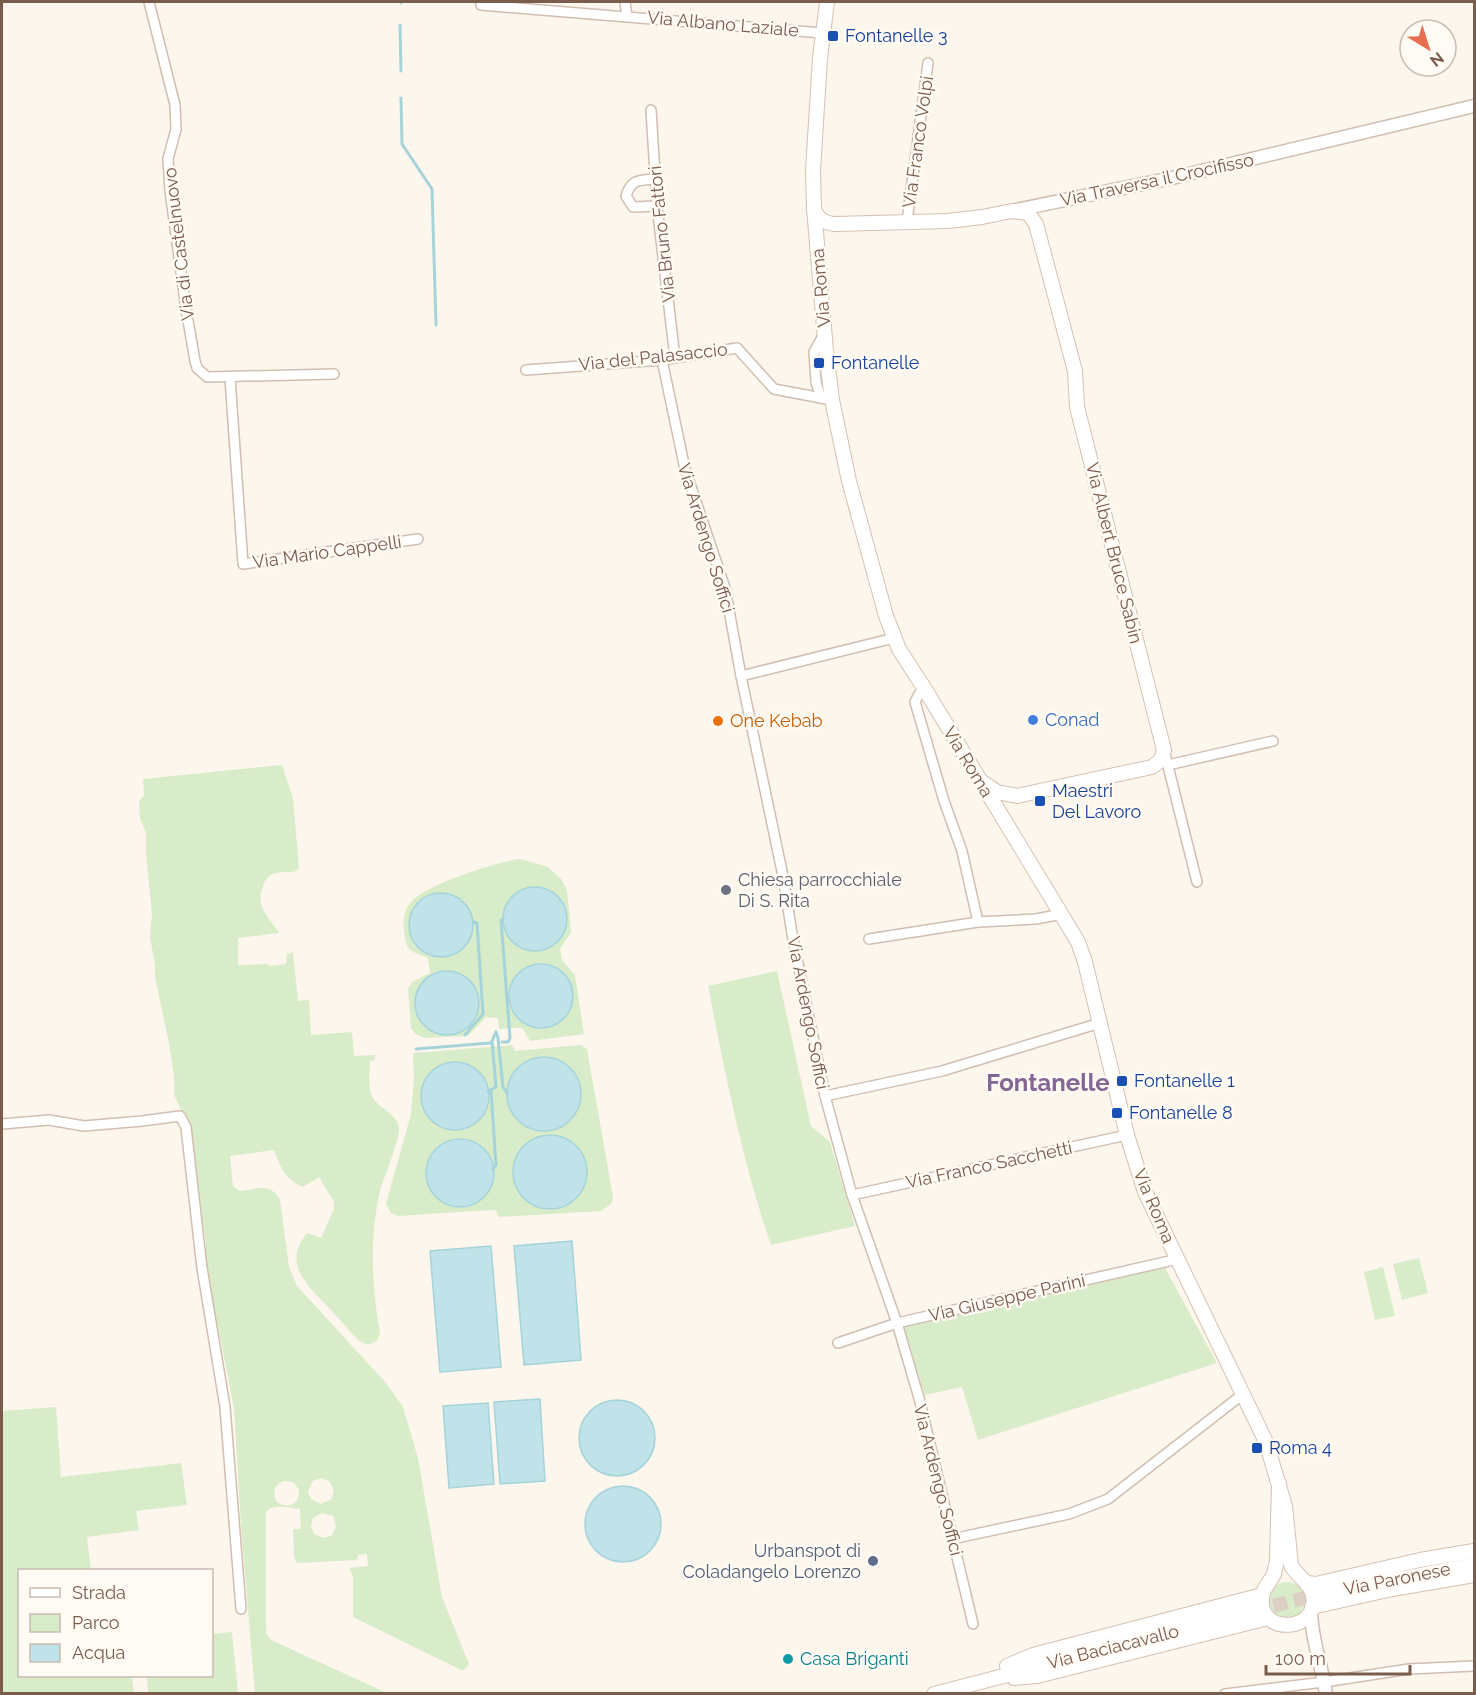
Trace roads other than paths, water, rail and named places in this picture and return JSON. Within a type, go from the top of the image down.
[{"type":"main road","name":"Via Roma","points":[[827,2],[822,33],[813,170],[814,208],[825,332],[827,399],[884,609],[899,649],[1062,914],[1082,953],[1101,1023],[1126,1134],[1145,1192],[1266,1442],[1287,1516],[1292,1565],[1313,1595],[1312,1609]]},
{"type":"main road","points":[[814,208],[820,220],[835,224]]},
{"type":"main road","points":[[1012,211],[1028,213],[1036,224]]},
{"type":"main road","name":"Via Traversa il Crocifisso","points":[[835,224],[948,221],[1012,211]]},
{"type":"main road","points":[[817,244],[823,230],[835,224]]},
{"type":"main road","name":"Via Albert Bruce Sabin","points":[[1036,224],[1075,372],[1077,407],[1164,750]]},
{"type":"main road","points":[[975,773],[991,789],[1005,795],[1017,796],[1152,767],[1161,760],[1164,750]]},
{"type":"main road","points":[[1010,831],[1007,808],[1012,799],[1017,796]]},
{"type":"main road","name":"Via Roma","points":[[1262,1595],[1277,1561],[1279,1483]]},
{"type":"main road","points":[[1270,1581],[1284,1575],[1316,1584],[1420,1560],[1474,1551]]},
{"type":"main road","name":"Via Paronese","points":[[1321,1594],[1474,1564]]},
{"type":"main road","points":[[934,1694],[973,1682],[1033,1655],[1262,1595],[1263,1608],[1268,1618],[1278,1624],[1295,1625],[1305,1619],[1312,1609],[1392,1589],[1474,1575]]},
{"type":"main road","name":"Via Baciacavallo","points":[[973,1682],[1253,1611]]},
{"type":"main road","points":[[973,1682],[1037,1676],[1268,1618]]},
{"type":"street","name":"Via di Castelnuovo","points":[[149,2],[175,105],[177,129],[168,159],[170,190],[195,361],[197,368],[207,377],[230,378]]},
{"type":"street","points":[[625,2],[627,16]]},
{"type":"street","name":"Via Albano Laziale","points":[[481,5],[822,33]]},
{"type":"street","name":"Via Franco Volpi","points":[[907,221],[928,63]]},
{"type":"street","name":"Via Traversa il Crocifisso","points":[[1012,211],[1172,178],[1474,106]]},
{"type":"street","name":"Via Bruno Fattori","points":[[651,110],[657,206],[675,358]]},
{"type":"street","points":[[655,179],[637,180],[629,186],[626,196],[633,207],[657,206]]},
{"type":"street","points":[[1036,224],[1035,218],[1038,212],[1053,203]]},
{"type":"street","name":"Via del Palasaccio","points":[[526,370],[662,360],[737,348],[774,389],[827,399]]},
{"type":"street","name":"Via Ardengo Soffici","points":[[662,360],[685,469],[725,588],[825,1096],[852,1195],[897,1323],[919,1398],[973,1624]]},
{"type":"street","points":[[230,378],[334,374]]},
{"type":"street","name":"Via Mario Cappelli","points":[[230,378],[243,564],[418,539]]},
{"type":"street","points":[[741,676],[894,638]]},
{"type":"street","points":[[926,691],[919,694],[915,702],[944,801],[962,851],[978,922]]},
{"type":"street","points":[[1168,765],[1274,741]]},
{"type":"street","name":"Via Albert Bruce Sabin","points":[[1164,750],[1197,882]]},
{"type":"street","points":[[1152,767],[1163,769],[1172,781]]},
{"type":"street","points":[[869,939],[978,922],[1035,919],[1062,914]]},
{"type":"street","points":[[825,1096],[942,1071],[1101,1023]]},
{"type":"street","points":[[2,1124],[49,1120],[84,1126],[180,1116],[186,1127],[202,1268],[225,1407],[241,1609]]},
{"type":"street","name":"Via Franco Sacchetti","points":[[852,1195],[1126,1134]]},
{"type":"street","name":"Via Giuseppe Parini","points":[[838,1343],[897,1323],[1178,1259]]},
{"type":"street","points":[[952,1539],[1069,1514],[1108,1499],[1244,1394]]},
{"type":"street","name":"Via Roma","points":[[1312,1609],[1311,1623],[1325,1688]]},
{"type":"street","points":[[1295,1625],[1309,1632],[1316,1644]]},
{"type":"street","points":[[1225,1694],[1325,1688],[1409,1669],[1474,1666]]},
{"type":"water","points":[[529,887],[541,887],[558,896],[565,907],[567,919],[565,931],[558,942],[541,951],[529,951],[517,946],[508,937],[503,925],[503,913],[508,901],[517,892]]},
{"type":"water","points":[[435,893],[447,893],[464,902],[471,913],[473,925],[471,937],[464,948],[447,957],[435,957],[423,952],[414,943],[409,931],[409,919],[414,907],[423,898]]},
{"type":"water","points":[[535,964],[547,964],[564,973],[571,984],[573,996],[571,1008],[564,1019],[547,1028],[535,1028],[523,1023],[514,1014],[509,1002],[509,990],[514,978],[523,969]]},
{"type":"water","points":[[441,971],[453,971],[470,980],[477,991],[479,1003],[477,1015],[470,1026],[453,1035],[441,1035],[429,1030],[420,1021],[415,1009],[415,997],[420,985],[429,976]]},
{"type":"water","points":[[544,1057],[565,1063],[575,1073],[581,1094],[575,1115],[565,1125],[544,1131],[523,1125],[513,1115],[507,1094],[513,1073],[523,1063]]},
{"type":"water","points":[[455,1062],[468,1065],[479,1072],[486,1083],[489,1096],[486,1109],[479,1120],[468,1127],[455,1130],[442,1127],[431,1120],[424,1109],[421,1096],[424,1083],[431,1072],[442,1065]]},
{"type":"water","points":[[550,1135],[571,1141],[581,1151],[587,1172],[581,1193],[571,1203],[550,1209],[529,1203],[519,1193],[513,1172],[519,1151],[529,1141]]},
{"type":"water","points":[[460,1139],[473,1142],[484,1149],[491,1160],[494,1173],[491,1186],[484,1197],[473,1204],[460,1207],[447,1204],[436,1197],[429,1186],[426,1173],[429,1160],[436,1149],[447,1142]]},
{"type":"water","points":[[572,1241],[581,1360],[524,1365],[514,1246]]},
{"type":"water","points":[[491,1246],[501,1367],[440,1372],[430,1251]]},
{"type":"water","points":[[540,1399],[545,1481],[500,1484],[494,1402]]},
{"type":"water","points":[[617,1400],[631,1403],[644,1411],[652,1424],[655,1438],[652,1452],[644,1465],[631,1473],[617,1476],[603,1473],[590,1465],[582,1452],[579,1438],[582,1424],[590,1411],[603,1403]]},
{"type":"water","points":[[488,1403],[494,1484],[449,1488],[443,1406]]},
{"type":"water","points":[[623,1486],[637,1489],[650,1497],[658,1510],[661,1524],[658,1538],[650,1551],[637,1559],[623,1562],[609,1559],[596,1551],[588,1538],[585,1524],[588,1510],[596,1497],[609,1489]]},
{"type":"waterway","points":[[400,25],[401,71]]},
{"type":"waterway","points":[[401,98],[402,144],[432,189],[436,325]]},
{"type":"waterway","points":[[502,1042],[508,1042],[510,1038],[501,920],[503,919]]},
{"type":"waterway","points":[[465,1035],[483,1014],[477,923],[474,922]]},
{"type":"waterway","points":[[496,1032],[503,1087],[507,1093]]},
{"type":"waterway","points":[[488,1091],[496,1087],[492,1041],[496,1032]]},
{"type":"waterway","points":[[416,1049],[490,1043]]},
{"type":"waterway","points":[[491,1090],[496,1165],[493,1169]]},
{"type":"tunnel","points":[[1253,1611],[1321,1594]]},
{"type":"place","name":"Fontanelle 3","points":[[833,36]]},
{"type":"place","name":"Fontanelle","points":[[819,363]]},
{"type":"place","name":"Conad","points":[[1033,720]]},
{"type":"place","name":"One Kebab","points":[[718,721]]},
{"type":"place","name":"Maestri Del Lavoro","points":[[1040,801]]},
{"type":"place","name":"Chiesa parrocchiale Di S. Rita","points":[[726,890]]},
{"type":"place","name":"Fontanelle 1","points":[[1122,1081]]},
{"type":"place","name":"Fontanelle 8","points":[[1117,1113]]},
{"type":"place","name":"Roma 4","points":[[1257,1448]]},
{"type":"place","name":"Urbanspot di Coladangelo Lorenzo","points":[[873,1561]]},
{"type":"place","name":"Casa Briganti","points":[[788,1659]]},
{"type":"district","name":"Fontanelle","points":[[1048,1083]]}]
